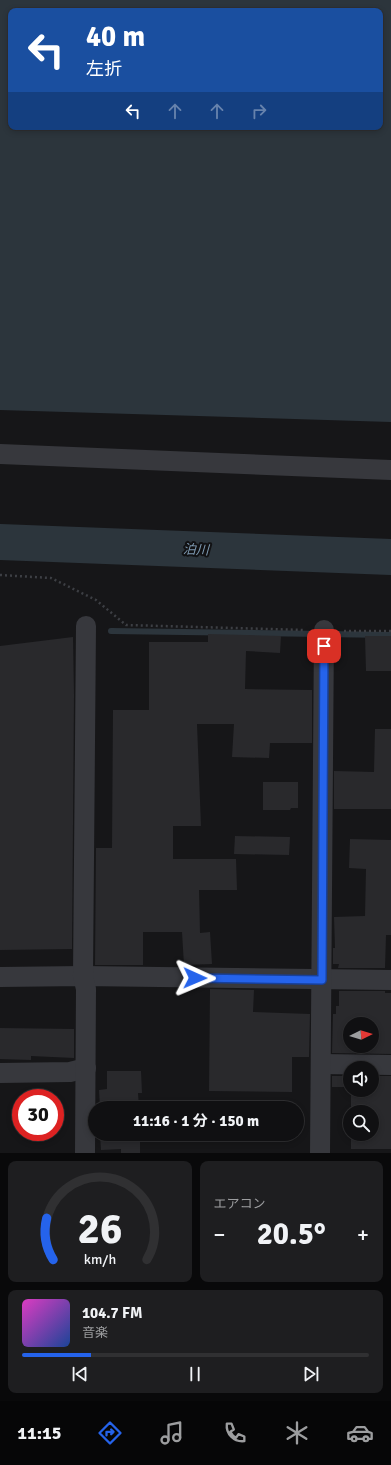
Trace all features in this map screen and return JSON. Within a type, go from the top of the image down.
[{"type":"street","points":[[0,454],[391,470]]},
{"type":"street","points":[[85,1153],[86,990],[83,976],[86,626]]},
{"type":"street","points":[[320,1153],[324,630]]},
{"type":"street","points":[[0,977],[83,976],[391,980]]},
{"type":"street","points":[[321,1064],[391,1065]]},
{"type":"street","points":[[0,1073],[70,1072],[86,1068]]},
{"type":"path","points":[[0,575],[51,578],[96,600],[126,625],[391,631]]},
{"type":"shaded area","points":[[0,0],[391,0],[391,422],[0,410]]},
{"type":"building","points":[[208,634],[281,636],[280,653],[246,651],[245,689],[312,690],[312,743],[270,743],[269,758],[232,757],[234,724],[197,724],[201,826],[173,826],[173,859],[236,859],[237,890],[199,890],[200,933],[210,932],[212,964],[184,965],[182,932],[143,932],[143,965],[95,965],[96,848],[112,848],[113,710],[149,710],[149,642],[208,642]]},
{"type":"building","points":[[365,636],[391,636],[391,671],[366,671]]},
{"type":"building","points":[[73,637],[72,949],[0,950],[0,646]]},
{"type":"building","points":[[375,729],[391,729],[391,809],[334,809],[334,771],[374,772]]},
{"type":"building","points":[[263,782],[298,782],[298,808],[291,808],[290,810],[263,810]]},
{"type":"building","points":[[235,836],[290,837],[289,855],[234,854]]},
{"type":"building","points":[[350,839],[391,840],[391,935],[386,935],[385,968],[338,968],[339,964],[333,964],[333,948],[335,948],[334,917],[365,916],[366,869],[349,868]]},
{"type":"building","points":[[210,989],[254,990],[253,1012],[310,1014],[309,1057],[292,1057],[292,1092],[209,1091]]},
{"type":"building","points":[[339,991],[385,991],[385,993],[391,993],[391,1054],[332,1053],[333,1014],[336,1014],[336,1006],[339,1006]]},
{"type":"building","points":[[0,1028],[74,1029],[74,1058],[31,1056],[31,1060],[0,1059]]},
{"type":"building","points":[[107,1071],[141,1071],[142,1093],[138,1093],[139,1101],[100,1101],[99,1090],[107,1089]]},
{"type":"building","points":[[332,1076],[343,1076],[343,1087],[332,1087]]},
{"type":"building","points":[[379,1076],[391,1076],[391,1149],[351,1149],[351,1141],[379,1141],[379,1105],[351,1105],[351,1097],[379,1097]]},
{"type":"building","points":[[100,1141],[140,1141],[140,1153],[121,1153],[121,1149],[101,1150]]},
{"type":"waterway","name":"泊川","points":[[0,542],[391,557]]},
{"type":"waterway","points":[[111,631],[391,635]]},
{"type":"route","points":[[195,978],[322,980],[324,646]]}]
